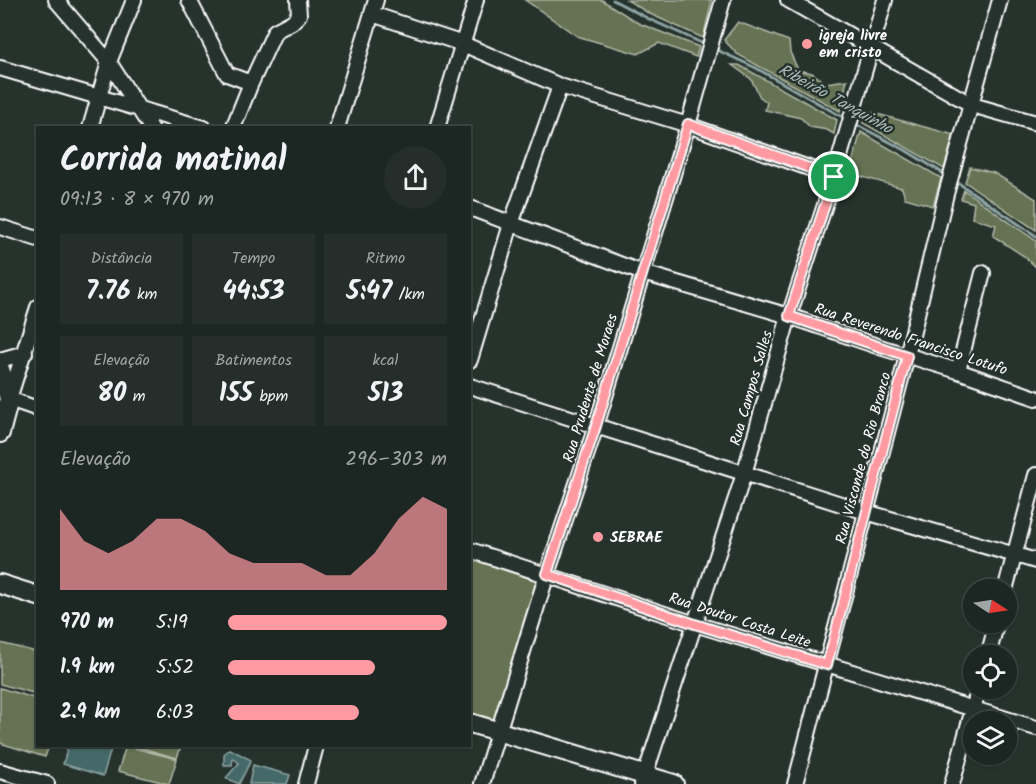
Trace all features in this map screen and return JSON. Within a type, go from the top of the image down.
[{"type":"main road","points":[[0,369],[9,399],[0,433]]},
{"type":"main road","points":[[0,584],[36,595]]},
{"type":"main road","points":[[0,594],[36,606]]},
{"type":"main road","points":[[471,724],[497,738]]},
{"type":"main road","points":[[471,735],[497,738],[640,781],[674,784]]},
{"type":"street","points":[[56,0],[109,62],[150,126]]},
{"type":"street","points":[[91,126],[109,62],[134,0]]},
{"type":"street","points":[[189,0],[227,74],[251,83]]},
{"type":"street","points":[[234,126],[275,31],[292,22],[299,15],[298,0]]},
{"type":"street","points":[[338,126],[376,0]]},
{"type":"street","points":[[438,126],[476,0]]},
{"type":"street","name":"Rua Prudente de Moraes","points":[[482,784],[596,426],[688,124],[723,0]]},
{"type":"street","points":[[788,0],[972,105],[1036,123]]},
{"type":"street","name":"Rua Campos Salles","points":[[640,781],[744,474],[789,316],[834,177],[885,0]]},
{"type":"street","name":"Rua Visconde do Rio Branco","points":[[795,784],[907,356],[946,194],[1000,0]]},
{"type":"street","points":[[372,14],[463,44],[560,86],[688,124],[834,177]]},
{"type":"street","points":[[0,68],[198,126]]},
{"type":"street","points":[[471,357],[511,224],[560,86]]},
{"type":"street","name":"Rua Reverendo Francisco Lotufo","points":[[471,208],[643,273],[789,316],[1036,398]]},
{"type":"street","points":[[0,227],[36,238]]},
{"type":"street","points":[[958,371],[983,273]]},
{"type":"street","points":[[36,314],[9,399],[36,408]]},
{"type":"street","points":[[0,360],[25,353]]},
{"type":"street","points":[[471,386],[866,512],[1036,561]]},
{"type":"street","points":[[1008,579],[1036,476]]},
{"type":"street","name":"Rua Doutor Costa Leite","points":[[471,550],[695,624],[1036,728]]},
{"type":"street","points":[[952,784],[976,699]]},
{"type":"street","points":[[306,784],[316,747]]},
{"type":"street","points":[[0,771],[46,784]]},
{"type":"green space","points":[[525,0],[602,0],[638,23],[699,47],[696,57],[659,43],[638,54],[577,36]]},
{"type":"green space","points":[[627,0],[712,0],[703,38],[650,14]]},
{"type":"green space","points":[[738,22],[789,41],[790,52],[798,70],[812,73],[826,83],[847,80],[840,111],[737,54],[724,40]]},
{"type":"green space","points":[[732,65],[739,65],[837,120],[834,134],[827,130],[810,127],[801,118],[765,110],[767,102],[760,97],[751,79]]},
{"type":"green space","points":[[866,111],[954,135],[944,169],[863,123]]},
{"type":"green space","points":[[861,132],[941,178],[933,206],[905,198],[902,188],[849,173]]},
{"type":"green space","points":[[970,167],[994,173],[1036,199],[1036,230],[965,182]]},
{"type":"green space","points":[[964,190],[1036,241],[1036,267],[1024,256],[993,236],[996,225],[972,218],[974,203],[961,199]]},
{"type":"green space","points":[[471,553],[543,574],[495,726],[471,719]]},
{"type":"green space","points":[[0,643],[36,652],[36,694],[0,684]]},
{"type":"green space","points":[[0,688],[36,699],[36,747],[49,747],[45,757],[0,743]]},
{"type":"green space","points":[[126,747],[177,759],[169,784],[118,771]]},
{"type":"green space","points":[[138,747],[181,747],[177,758]]},
{"type":"water","points":[[68,747],[112,747],[103,776],[63,764]]},
{"type":"water","points":[[230,749],[251,760],[239,784],[226,778],[239,763],[233,758],[232,765],[224,765],[224,754]]},
{"type":"water","points":[[253,765],[290,775],[287,784],[249,784]]},
{"type":"waterway","name":"Ribeirão Tanquinho","points":[[613,0],[706,45]]},
{"type":"waterway","name":"Ribeirão Tanquinho","points":[[715,49],[756,68],[846,119]]},
{"type":"waterway","name":"Ribeirão Tanquinho","points":[[855,124],[946,175]]},
{"type":"waterway","name":"Ribeirão Tanquinho","points":[[954,180],[1036,236]]},
{"type":"place","name":"igreja livre em cristo","points":[[807,44]]},
{"type":"place","name":"SEBRAE","points":[[598,537]]},
{"type":"route","points":[[688,124],[834,177],[789,316],[907,356],[827,665],[695,624],[547,574],[596,426],[688,124]]}]
